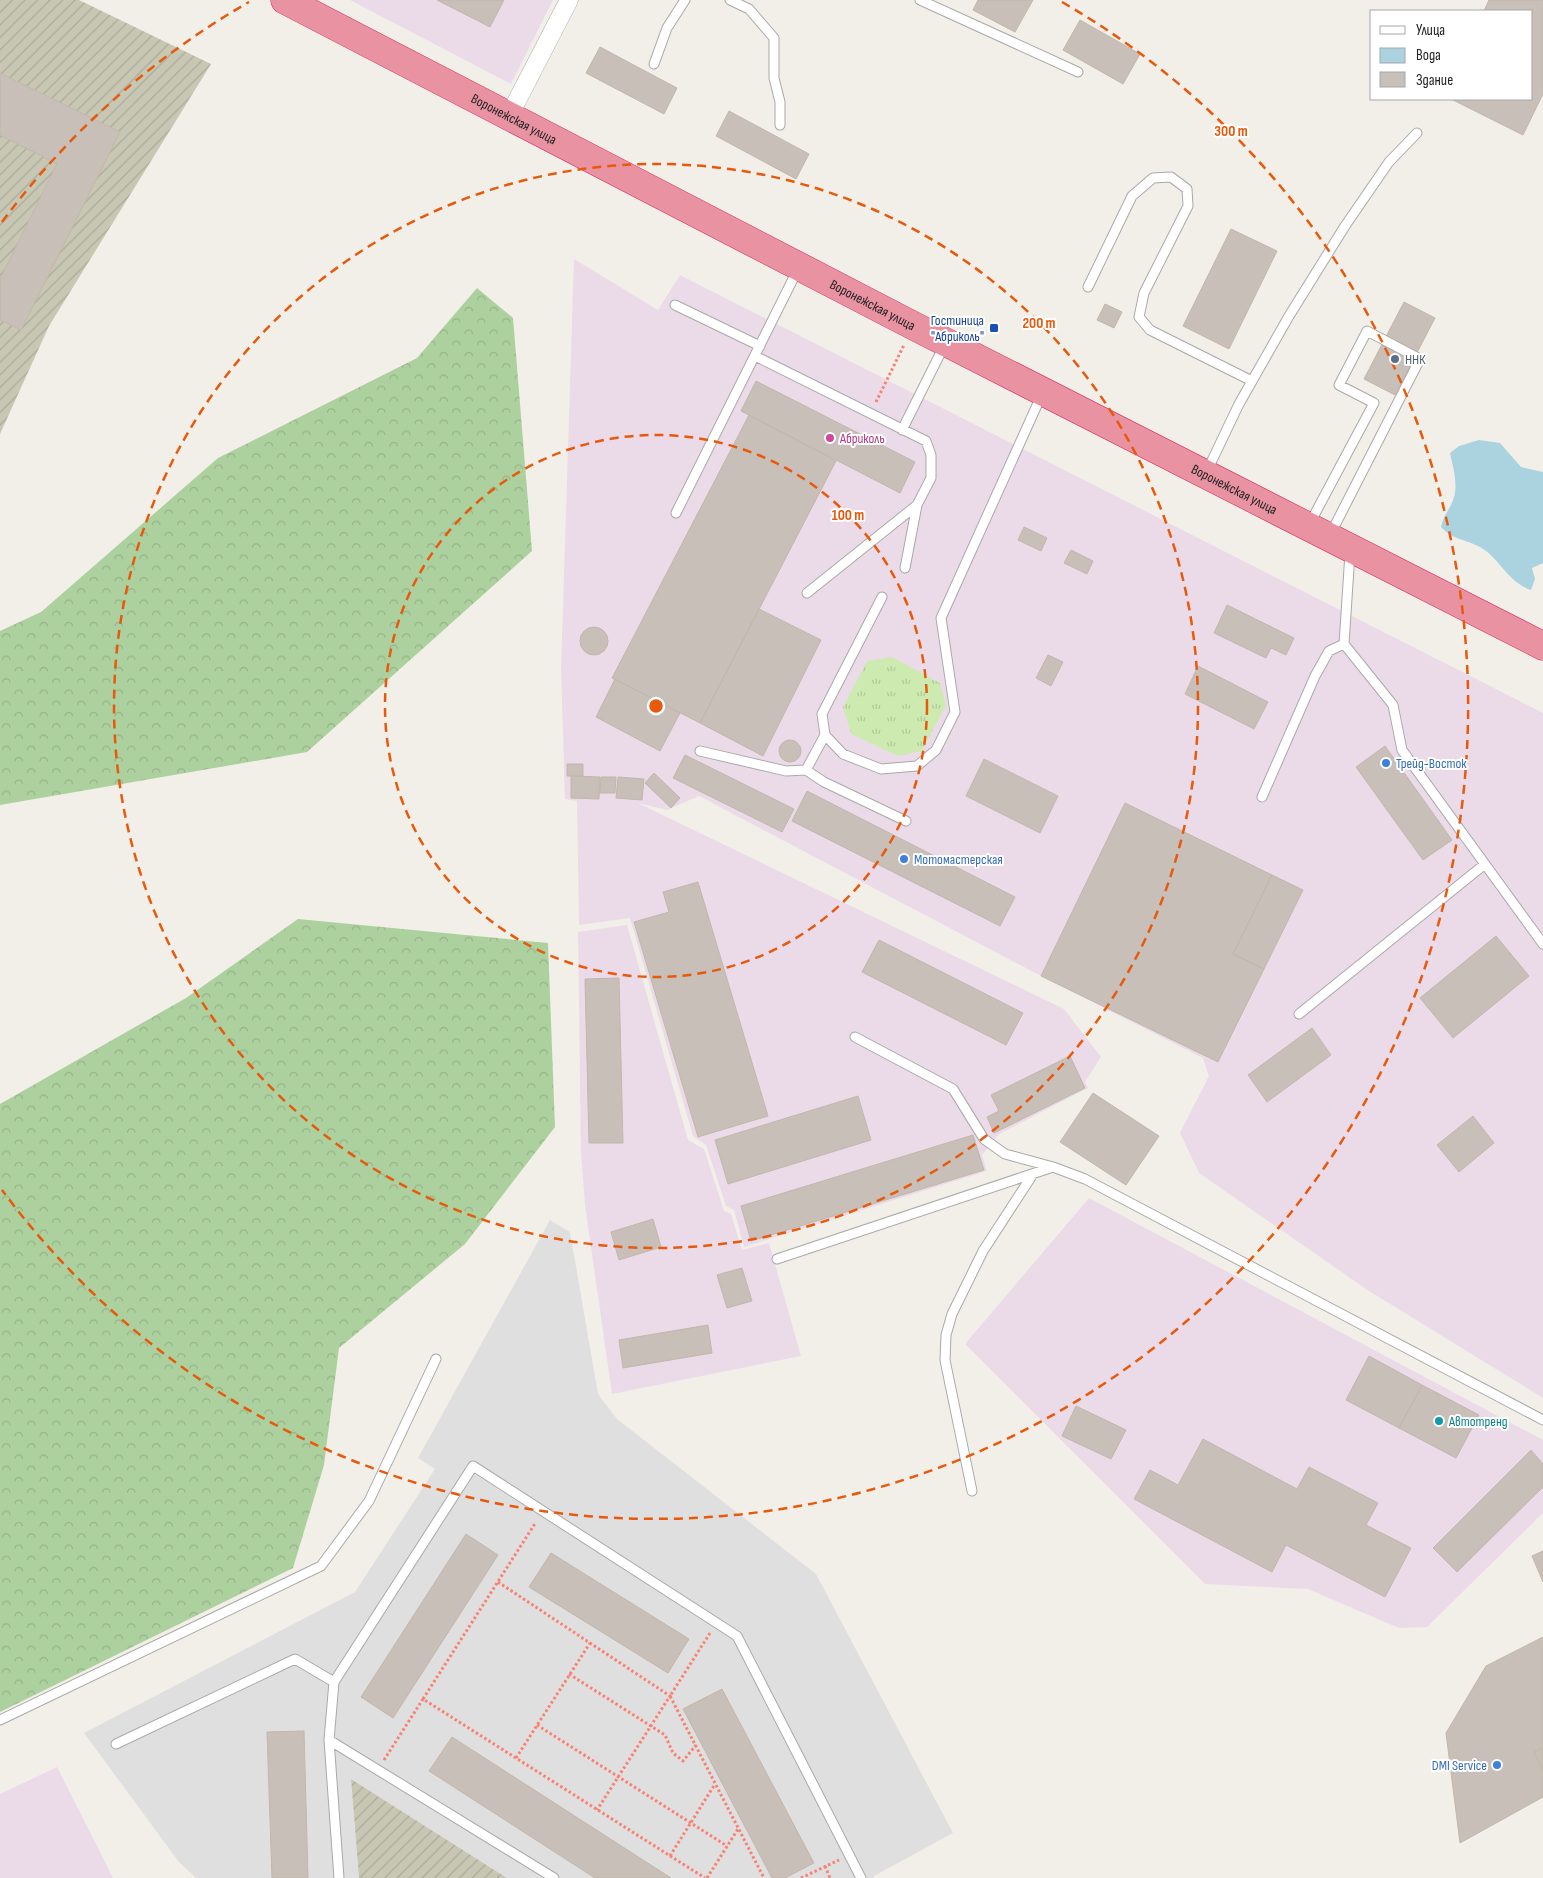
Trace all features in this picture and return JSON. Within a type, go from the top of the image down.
[{"type":"highway","name":"Воронежская улица","points":[[285,0],[914,326],[1543,646]]},
{"type":"street","points":[[509,116],[569,0]]},
{"type":"lane","points":[[654,64],[667,28],[685,0]]},
{"type":"lane","points":[[730,0],[749,9],[774,38],[774,78],[780,102],[780,125]]},
{"type":"lane","points":[[920,0],[1078,72]]},
{"type":"lane","points":[[1206,474],[1239,404],[1345,226],[1389,162],[1417,133]]},
{"type":"lane","points":[[1088,287],[1132,196],[1153,178],[1171,177],[1187,189],[1188,206],[1144,293],[1139,318],[1150,330],[1252,381]]},
{"type":"lane","points":[[676,513],[800,267]]},
{"type":"lane","points":[[674,305],[760,346]]},
{"type":"lane","points":[[1330,537],[1420,359],[1366,331],[1339,385],[1374,402],[1330,537],[1344,644],[1393,705],[1402,750],[1543,944]]},
{"type":"lane","points":[[902,430],[946,342]]},
{"type":"lane","points":[[755,356],[926,441],[931,455],[931,478],[917,505],[905,568]]},
{"type":"lane","points":[[882,597],[822,714],[825,735],[843,754],[881,769],[916,766],[936,750],[955,712],[941,618],[1044,391]]},
{"type":"lane","points":[[808,593],[917,505]]},
{"type":"lane","points":[[1262,797],[1315,676],[1329,651],[1344,644]]},
{"type":"lane","points":[[806,770],[825,735]]},
{"type":"lane","points":[[700,751],[786,772],[806,770],[824,782],[906,820]]},
{"type":"lane","points":[[1299,1014],[1485,864]]},
{"type":"lane","points":[[855,1037],[953,1089],[984,1139],[1005,1154],[1054,1167],[1084,1179],[1543,1420]]},
{"type":"lane","points":[[777,1259],[1054,1167]]},
{"type":"lane","points":[[972,1491],[945,1360],[946,1335],[952,1314],[983,1251],[1033,1174]]},
{"type":"lane","points":[[0,1720],[320,1566],[369,1501],[436,1358]]},
{"type":"lane","points":[[339,1878],[330,1740],[334,1682],[473,1466],[737,1636],[861,1878]]},
{"type":"lane","points":[[116,1744],[295,1659],[334,1682]]},
{"type":"lane","points":[[330,1740],[554,1878]]},
{"type":"path","points":[[870,413],[914,326]]},
{"type":"path","points":[[378,1770],[543,1511]]},
{"type":"path","points":[[498,1582],[670,1696],[764,1878]]},
{"type":"path","points":[[598,1810],[716,1623]]},
{"type":"path","points":[[516,1758],[590,1643]]},
{"type":"path","points":[[570,1674],[665,1735],[673,1753],[684,1761],[696,1745]]},
{"type":"path","points":[[423,1699],[706,1878],[739,1828]]},
{"type":"path","points":[[537,1725],[727,1846]]},
{"type":"path","points":[[670,1856],[716,1784]]},
{"type":"path","points":[[801,1878],[849,1855]]},
{"type":"path","points":[[825,1866],[830,1878]]},
{"type":"shaded area","points":[[0,0],[79,0],[211,64],[49,326],[0,434]]},
{"type":"shaded area","points":[[350,0],[553,0],[511,84]]},
{"type":"shaded area","points":[[574,259],[658,310],[680,275],[1543,713],[1543,1398],[1369,1291],[1199,1173],[1180,1133],[1209,1076],[1203,1058],[1041,976],[699,796],[667,810],[638,803],[1064,1009],[1101,1057],[1085,1082],[1088,1088],[999,1134],[982,1155],[987,1171],[744,1247],[734,1210],[726,1206],[706,1145],[693,1136],[630,918],[579,925],[577,801],[565,799],[561,669]]},
{"type":"shaded area","points":[[627,925],[688,1140],[704,1149],[724,1211],[731,1214],[742,1250],[769,1243],[801,1356],[612,1394],[585,1205],[581,1152],[578,932]]},
{"type":"shaded area","points":[[1089,1198],[1543,1440],[1543,1513],[1427,1627],[1399,1628],[1308,1589],[1205,1584],[965,1344]]},
{"type":"shaded area","points":[[550,1220],[570,1232],[598,1394],[617,1419],[816,1574],[953,1833],[874,1876],[874,1878],[507,1878],[351,1779],[359,1878],[196,1878],[179,1862],[84,1733],[355,1592],[435,1469],[418,1458]]},
{"type":"shaded area","points":[[57,1767],[113,1878],[0,1878],[0,1794]]},
{"type":"shaded area","points":[[351,1779],[507,1878],[359,1878]]},
{"type":"green space","points":[[477,288],[513,318],[532,551],[307,752],[0,805],[0,631],[41,612],[218,458],[417,358]]},
{"type":"green space","points":[[892,657],[940,683],[946,705],[922,751],[898,756],[851,734],[843,707],[867,661]]},
{"type":"green space","points":[[298,919],[548,943],[555,1127],[465,1244],[339,1348],[324,1465],[293,1568],[0,1712],[0,1104],[186,998]]},
{"type":"water","points":[[1479,440],[1500,443],[1521,467],[1543,472],[1543,563],[1532,568],[1535,579],[1531,590],[1509,576],[1487,551],[1475,544],[1459,539],[1441,527],[1455,492],[1455,475],[1450,453],[1459,446]]},
{"type":"building","points":[[437,0],[504,0],[490,27]]},
{"type":"building","points":[[978,0],[1033,0],[1015,32],[973,10]]},
{"type":"building","points":[[1489,0],[1543,0],[1543,94],[1523,135],[1453,100],[1533,100],[1533,10],[1484,10]]},
{"type":"building","points":[[1080,20],[1140,54],[1123,84],[1063,50]]},
{"type":"building","points":[[600,47],[677,88],[664,114],[586,73]]},
{"type":"building","points":[[0,73],[120,132],[21,330],[0,320],[0,276],[57,164],[0,135]]},
{"type":"building","points":[[729,111],[809,154],[796,179],[716,136]]},
{"type":"building","points":[[1231,229],[1277,251],[1229,349],[1183,326]]},
{"type":"building","points":[[1404,302],[1435,318],[1395,395],[1364,379]]},
{"type":"building","points":[[1105,304],[1122,312],[1114,328],[1097,320]]},
{"type":"building","name":"Абриколь","points":[[756,381],[915,462],[900,493],[741,411]]},
{"type":"building","points":[[749,415],[836,461],[700,723],[612,678]]},
{"type":"building","points":[[1024,527],[1047,538],[1041,551],[1018,540]]},
{"type":"building","points":[[1071,550],[1093,561],[1087,574],[1064,563]]},
{"type":"building","points":[[1227,605],[1294,638],[1286,655],[1271,648],[1266,658],[1214,633]]},
{"type":"building","points":[[759,609],[821,640],[763,756],[700,723]]},
{"type":"building","points":[[594,627],[604,631],[608,641],[604,651],[594,655],[584,651],[580,641],[584,631]]},
{"type":"building","points":[[1048,655],[1063,662],[1051,686],[1036,678]]},
{"type":"building","points":[[1198,666],[1268,702],[1254,729],[1185,694]]},
{"type":"building","points":[[615,679],[680,713],[660,751],[596,717]]},
{"type":"building","points":[[790,740],[798,743],[801,751],[798,759],[790,762],[782,759],[779,751],[782,743]]},
{"type":"building","points":[[1385,746],[1452,840],[1423,860],[1356,767]]},
{"type":"building","points":[[685,755],[794,809],[782,832],[673,778]]},
{"type":"building","points":[[984,759],[1058,796],[1040,833],[966,796]]},
{"type":"building","points":[[567,764],[583,764],[583,776],[567,776]]},
{"type":"building","points":[[654,773],[680,798],[671,808],[645,783]]},
{"type":"building","points":[[571,776],[600,777],[599,799],[571,798]]},
{"type":"building","points":[[601,777],[616,777],[615,793],[600,793]]},
{"type":"building","points":[[618,777],[644,779],[642,800],[616,798]]},
{"type":"building","name":"Мотомастерская","points":[[807,791],[1015,897],[1000,926],[792,821]]},
{"type":"building","points":[[1125,803],[1272,875],[1233,954],[1264,969],[1218,1062],[1041,976]]},
{"type":"building","points":[[1272,875],[1303,890],[1264,969],[1233,954]]},
{"type":"building","points":[[698,882],[768,1116],[698,1137],[634,922],[669,912],[663,892]]},
{"type":"building","points":[[1496,936],[1529,976],[1453,1038],[1420,998]]},
{"type":"building","points":[[879,940],[1023,1013],[1006,1045],[862,972]]},
{"type":"building","points":[[619,978],[623,1143],[589,1143],[585,979]]},
{"type":"building","points":[[1312,1028],[1331,1055],[1267,1102],[1248,1075]]},
{"type":"building","points":[[1070,1056],[1085,1088],[994,1133],[987,1117],[999,1111],[991,1095]]},
{"type":"building","points":[[1093,1093],[1159,1136],[1126,1185],[1060,1142]]},
{"type":"building","points":[[858,1096],[871,1140],[728,1184],[715,1140]]},
{"type":"building","points":[[1473,1116],[1494,1143],[1459,1172],[1437,1145]]},
{"type":"building","points":[[973,1135],[984,1170],[751,1241],[741,1206]]},
{"type":"building","points":[[653,1219],[661,1247],[619,1260],[611,1232]]},
{"type":"building","points":[[742,1268],[752,1301],[727,1308],[717,1275]]},
{"type":"building","points":[[708,1325],[712,1353],[623,1368],[619,1340]]},
{"type":"building","points":[[1369,1356],[1422,1385],[1399,1428],[1346,1400]]},
{"type":"building","name":"Автотренд","points":[[1422,1385],[1479,1415],[1456,1458],[1399,1428]]},
{"type":"building","points":[[1076,1406],[1126,1430],[1111,1459],[1062,1436]]},
{"type":"building","points":[[1203,1439],[1297,1489],[1309,1467],[1378,1503],[1366,1525],[1411,1548],[1385,1597],[1286,1545],[1272,1572],[1134,1499],[1150,1470],[1178,1485]]},
{"type":"building","points":[[1531,1450],[1543,1464],[1543,1487],[1457,1572],[1433,1548]]},
{"type":"building","points":[[466,1534],[498,1555],[393,1718],[361,1697]]},
{"type":"building","points":[[1543,1551],[1543,1582],[1532,1556]]},
{"type":"building","points":[[551,1553],[689,1639],[668,1673],[529,1587]]},
{"type":"building","name":"DMI Service","points":[[1543,1637],[1543,1797],[1460,1843],[1446,1733],[1486,1666]]},
{"type":"building","points":[[722,1689],[814,1863],[785,1878],[772,1878],[683,1709]]},
{"type":"building","points":[[304,1731],[308,1878],[272,1878],[267,1732]]},
{"type":"building","points":[[452,1737],[671,1878],[595,1878],[429,1771]]},
{"type":"building","points":[[1543,1748],[1543,1771],[1534,1752]]},
{"type":"place","name":"Гостиница \"Абриколь\"","points":[[994,328]]},
{"type":"place","name":"ННК","points":[[1395,359]]},
{"type":"place","name":"Абриколь","points":[[830,438]]},
{"type":"place","name":"Трейд-Восток","points":[[1386,763]]},
{"type":"place","name":"Мотомастерская","points":[[904,859]]},
{"type":"place","name":"Автотренд","points":[[1439,1421]]},
{"type":"place","name":"DMI Service","points":[[1497,1765]]}]
